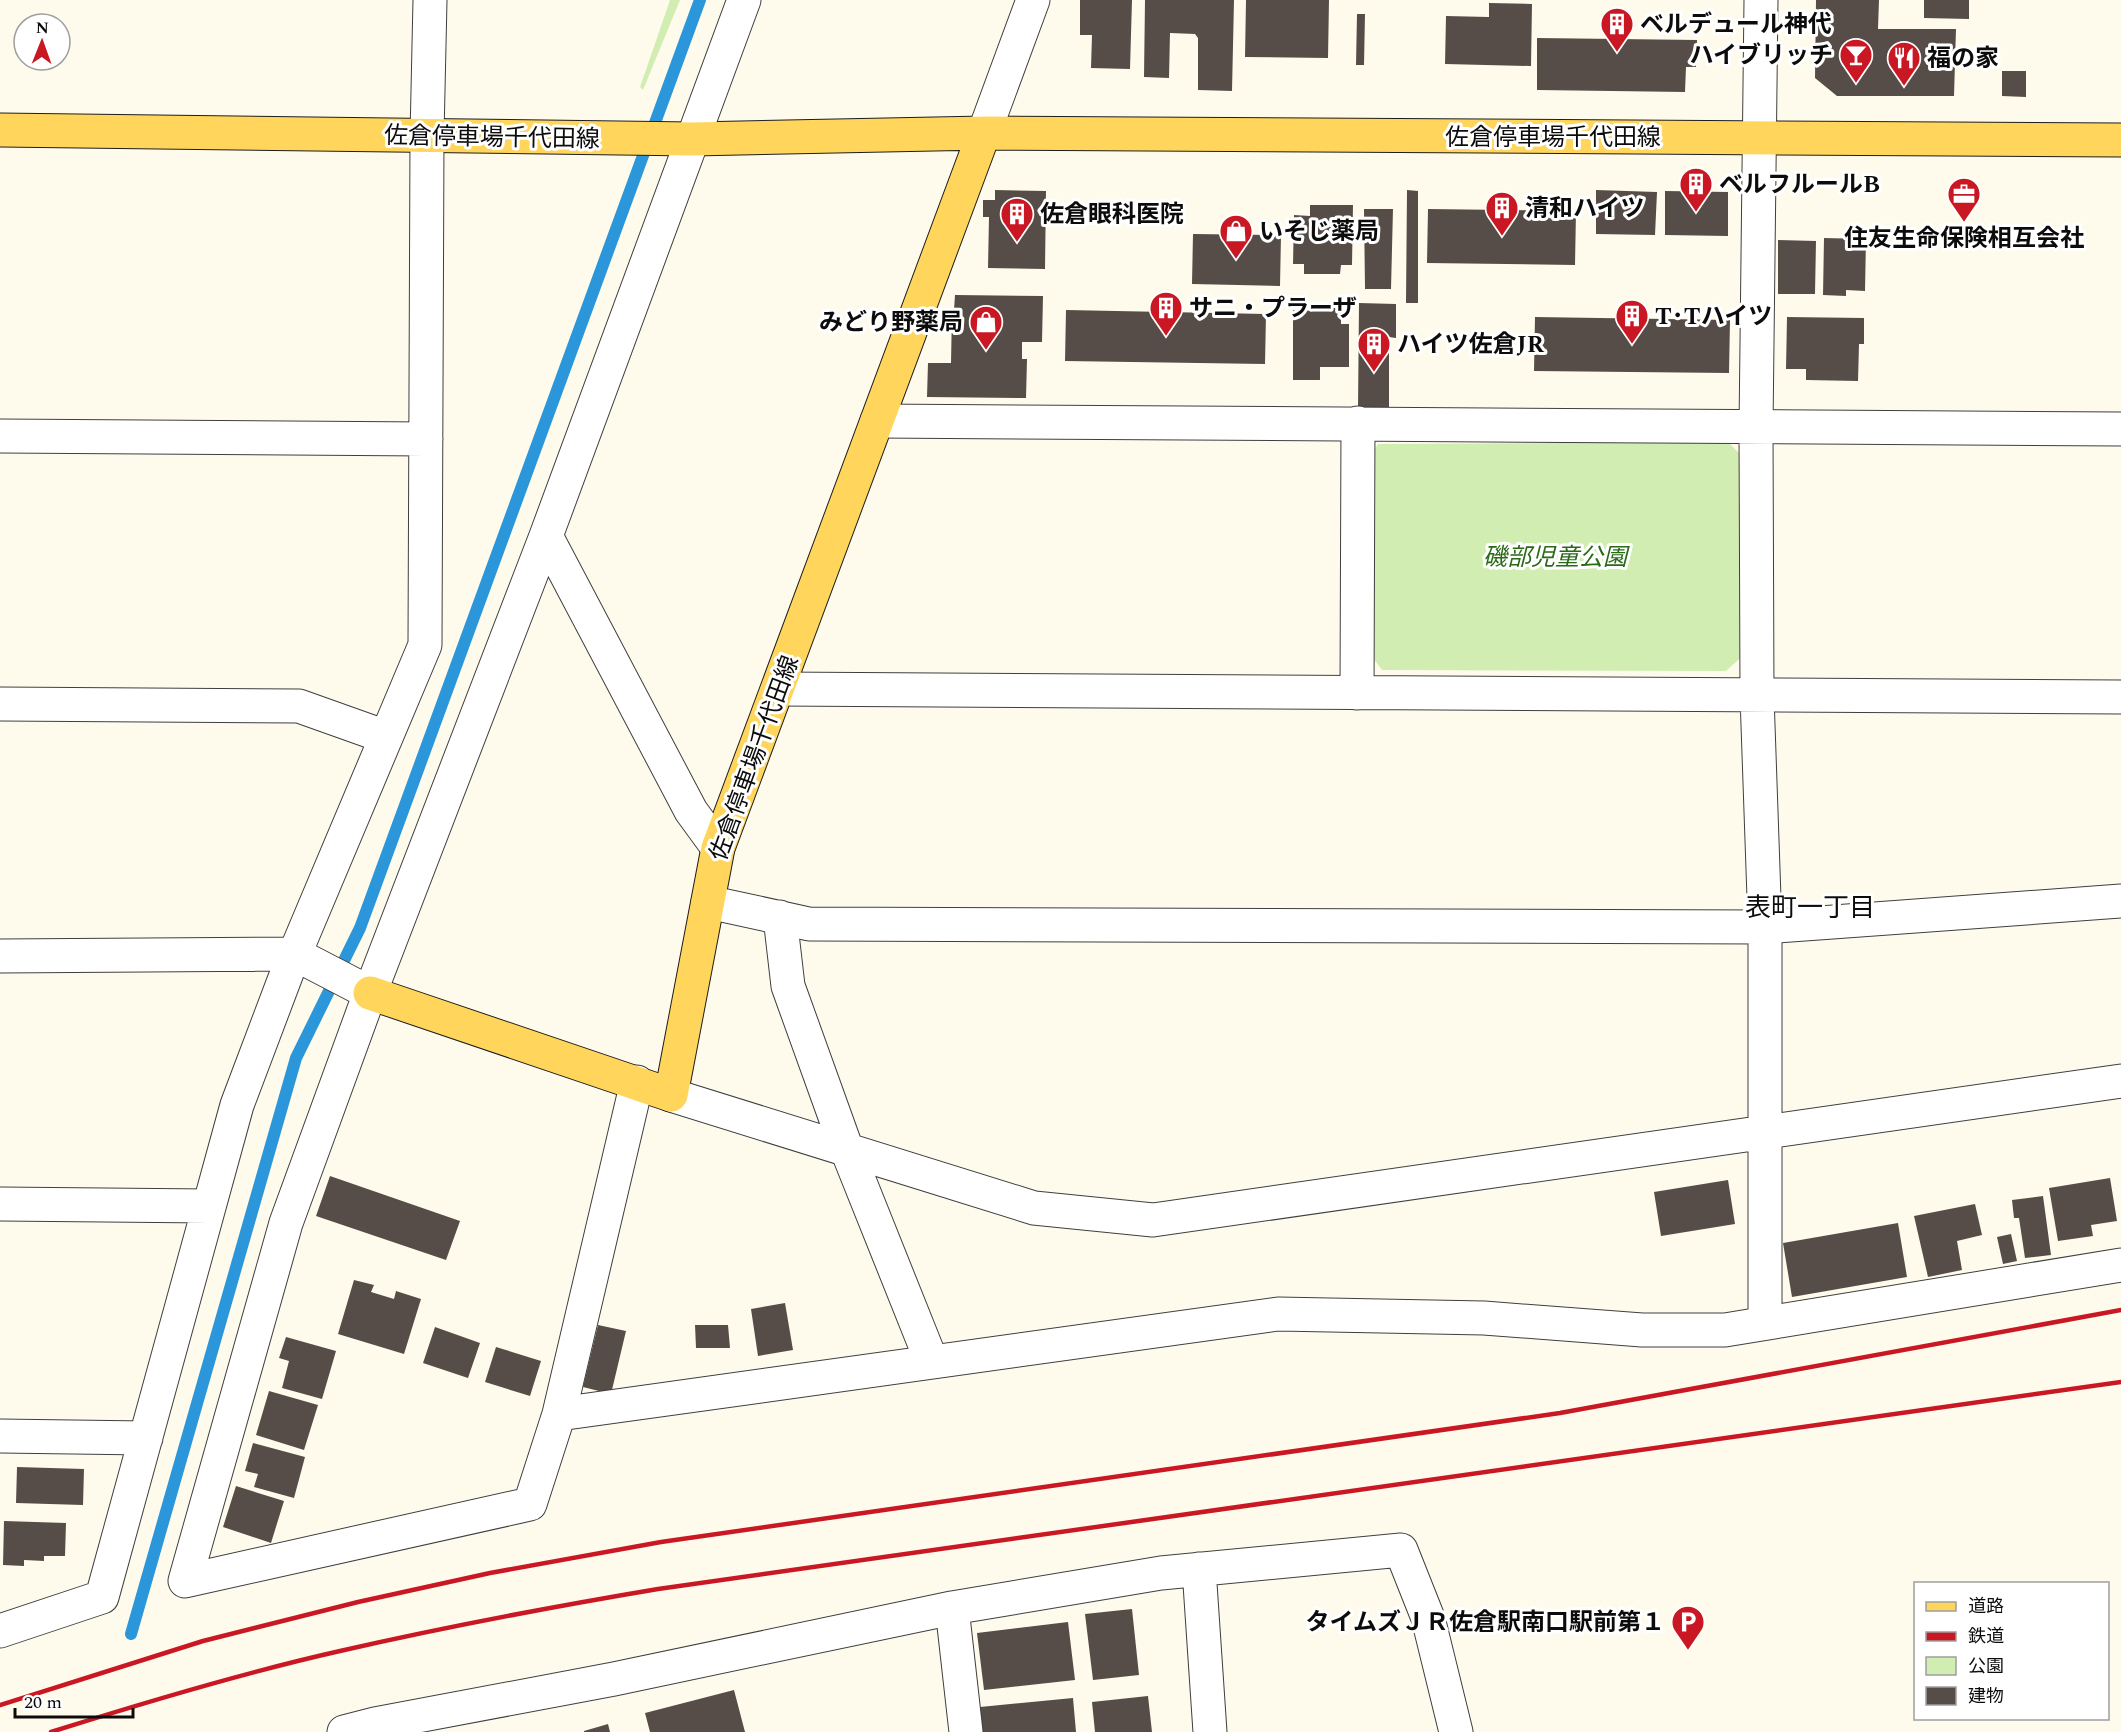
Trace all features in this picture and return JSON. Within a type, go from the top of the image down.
[{"type":"main road","name":"佐倉停車場千代田線","points":[[0,130],[693,139],[984,133],[2121,140]]},
{"type":"main road","name":"佐倉停車場千代田線","points":[[671,1095],[717,848],[984,133]]},
{"type":"main road","points":[[370,993],[671,1095]]},
{"type":"street","points":[[0,1631],[102,1597],[237,1105],[295,954],[425,645],[427,136],[430,0]]},
{"type":"street","points":[[637,1082],[559,1414],[530,1504],[185,1581],[285,1223],[370,993],[546,536],[744,0]]},
{"type":"street","points":[[984,133],[1033,0]]},
{"type":"street","points":[[1761,0],[1756,428],[1757,696],[1765,927],[1765,1323]]},
{"type":"street","points":[[877,421],[2121,429]]},
{"type":"street","points":[[1357,693],[1358,423]]},
{"type":"street","points":[[0,436],[426,439]]},
{"type":"street","points":[[546,536],[692,811],[717,848]]},
{"type":"street","points":[[778,689],[2121,698]]},
{"type":"street","points":[[0,704],[299,706],[386,737]]},
{"type":"street","points":[[708,902],[808,924],[1765,927],[2121,901]]},
{"type":"street","points":[[780,917],[788,986],[847,1150],[931,1360]]},
{"type":"street","points":[[0,956],[295,954],[370,993]]},
{"type":"street","points":[[671,1095],[1034,1208],[1152,1220],[2121,1081]]},
{"type":"street","points":[[0,1204],[210,1206]]},
{"type":"street","points":[[559,1414],[931,1360],[1278,1314],[1484,1318],[1642,1330],[1725,1330],[2121,1265]]},
{"type":"street","points":[[0,1436],[146,1438]]},
{"type":"street","points":[[344,1732],[471,1719],[614,1679],[952,1608],[1199,1569],[1401,1550],[1428,1618],[1456,1732]]},
{"type":"street","points":[[1199,1569],[1209,1732]]},
{"type":"street","points":[[952,1608],[966,1732]]},
{"type":"green space","points":[[670,0],[680,0],[643,90],[640,87]]},
{"type":"green space","name":"磯部児童公園","points":[[1728,442],[1742,456],[1745,654],[1726,671],[1382,670],[1364,646],[1364,467],[1378,444]]},
{"type":"building","points":[[1080,0],[1132,0],[1130,69],[1091,68],[1092,35],[1080,35]]},
{"type":"building","points":[[1145,0],[1234,0],[1232,91],[1198,90],[1198,38],[1195,34],[1170,33],[1169,78],[1144,77]]},
{"type":"building","points":[[1246,0],[1329,0],[1328,58],[1245,57]]},
{"type":"building","points":[[1816,0],[1879,0],[1878,29],[1956,29],[1954,96],[1837,96],[1815,78]]},
{"type":"building","points":[[1924,0],[1969,0],[1969,19],[1924,18]]},
{"type":"building","points":[[1489,3],[1532,4],[1531,66],[1445,64],[1446,16],[1489,17]]},
{"type":"building","points":[[1357,14],[1365,14],[1364,65],[1356,65]]},
{"type":"building","name":"ベルデュール神代","points":[[1537,38],[1697,40],[1696,67],[1686,67],[1685,92],[1537,90]]},
{"type":"building","points":[[2002,71],[2026,71],[2026,97],[2002,96]]},
{"type":"building","name":"佐倉眼科医院","points":[[995,190],[1046,191],[1045,269],[988,268],[989,217],[983,217],[983,200],[995,200]]},
{"type":"building","points":[[1407,190],[1418,191],[1418,303],[1406,303]]},
{"type":"building","points":[[1596,190],[1657,192],[1655,235],[1596,234]]},
{"type":"building","name":"ベルフルールB","points":[[1665,191],[1728,192],[1728,236],[1665,235]]},
{"type":"building","points":[[1310,205],[1353,205],[1352,265],[1341,265],[1340,274],[1304,274],[1304,264],[1293,264],[1294,215],[1310,216]]},
{"type":"building","points":[[1364,209],[1393,209],[1391,289],[1365,289]]},
{"type":"building","name":"清和ハイツ","points":[[1428,209],[1576,211],[1575,265],[1427,263]]},
{"type":"building","name":"いそじ薬局","points":[[1193,234],[1281,235],[1280,286],[1192,284]]},
{"type":"building","points":[[1824,238],[1866,239],[1865,291],[1846,290],[1846,296],[1823,295]]},
{"type":"building","points":[[1778,240],[1816,241],[1815,294],[1778,294]]},
{"type":"building","name":"みどり野薬局","points":[[955,295],[1043,296],[1042,342],[1022,342],[1022,359],[1027,359],[1026,398],[927,397],[928,363],[951,363],[952,310],[954,310]]},
{"type":"building","name":"ハイツ佐倉JR","points":[[1359,303],[1396,304],[1396,338],[1389,337],[1389,407],[1358,408]]},
{"type":"building","points":[[1319,304],[1341,305],[1341,324],[1349,324],[1349,367],[1320,367],[1320,380],[1293,380],[1293,310],[1319,311]]},
{"type":"building","name":"サニ・プラーザ","points":[[1066,310],[1266,314],[1265,364],[1065,361]]},
{"type":"building","name":"T･Tハイツ","points":[[1535,317],[1730,320],[1729,373],[1534,371]]},
{"type":"building","points":[[1787,317],[1864,318],[1864,344],[1859,344],[1858,381],[1806,380],[1806,369],[1786,369]]},
{"type":"building","points":[[330,1176],[460,1221],[446,1260],[316,1216]]},
{"type":"building","points":[[2110,1178],[2117,1221],[2091,1225],[2093,1236],[2058,1241],[2049,1188]]},
{"type":"building","points":[[1728,1180],[1735,1224],[1661,1236],[1654,1192]]},
{"type":"building","points":[[2043,1196],[2051,1255],[2025,1258],[2019,1218],[2014,1218],[2012,1200]]},
{"type":"building","points":[[1975,1204],[1982,1235],[1957,1241],[1962,1270],[1928,1277],[1914,1216]]},
{"type":"building","points":[[1898,1223],[1907,1277],[1792,1297],[1783,1243]]},
{"type":"building","points":[[2011,1234],[2017,1261],[2003,1264],[1997,1237]]},
{"type":"building","points":[[354,1280],[374,1285],[371,1292],[394,1299],[396,1291],[421,1299],[404,1354],[338,1334]]},
{"type":"building","points":[[785,1303],[793,1350],[758,1356],[751,1309]]},
{"type":"building","points":[[598,1325],[626,1331],[611,1394],[583,1387]]},
{"type":"building","points":[[695,1325],[728,1325],[730,1348],[696,1348]]},
{"type":"building","points":[[435,1327],[480,1343],[468,1378],[423,1363]]},
{"type":"building","points":[[286,1337],[336,1351],[322,1399],[282,1388],[289,1361],[279,1358]]},
{"type":"building","points":[[496,1347],[541,1361],[530,1396],[485,1382]]},
{"type":"building","points":[[269,1391],[318,1405],[304,1450],[256,1435]]},
{"type":"building","points":[[253,1443],[305,1457],[294,1498],[254,1487],[258,1474],[245,1471]]},
{"type":"building","points":[[17,1467],[84,1469],[83,1505],[16,1503]]},
{"type":"building","points":[[236,1486],[284,1501],[271,1543],[223,1527]]},
{"type":"building","points":[[4,1521],[66,1523],[65,1556],[44,1556],[44,1561],[24,1560],[24,1566],[3,1565]]},
{"type":"building","points":[[1132,1609],[1139,1675],[1093,1680],[1085,1614]]},
{"type":"building","points":[[1068,1622],[1075,1680],[984,1690],[977,1633]]},
{"type":"building","points":[[734,1690],[745,1732],[650,1732],[645,1713]]},
{"type":"building","points":[[1148,1696],[1152,1732],[1095,1732],[1092,1702]]},
{"type":"building","points":[[1073,1698],[1076,1732],[983,1732],[980,1707]]},
{"type":"building","points":[[608,1724],[610,1732],[584,1732],[584,1731]]},
{"type":"waterway","points":[[131,1634],[296,1058],[360,928],[700,0]]},
{"type":"railway","points":[[0,1705],[203,1641],[358,1602],[490,1573],[661,1542],[1560,1413],[2121,1310]]},
{"type":"railway","points":[[51,1732],[194,1688],[379,1642],[658,1589],[2121,1382]]},
{"type":"place","name":"ベルデュール神代","points":[[1617,53]]},
{"type":"place","name":"ハイブリッチ","points":[[1856,84]]},
{"type":"place","name":"福の家","points":[[1904,87]]},
{"type":"place","name":"ベルフルールB","points":[[1696,213]]},
{"type":"place","name":"住友生命保険相互会社","points":[[1964,223]]},
{"type":"place","name":"清和ハイツ","points":[[1502,237]]},
{"type":"place","name":"佐倉眼科医院","points":[[1017,243]]},
{"type":"place","name":"いそじ薬局","points":[[1236,260]]},
{"type":"place","name":"サニ・プラーザ","points":[[1166,337]]},
{"type":"place","name":"T･Tハイツ","points":[[1632,345]]},
{"type":"place","name":"みどり野薬局","points":[[986,351]]},
{"type":"place","name":"ハイツ佐倉JR","points":[[1374,373]]},
{"type":"place","name":"タイムズＪＲ佐倉駅南口駅前第１","points":[[1688,1651]]},
{"type":"district","name":"表町一丁目","points":[[1810,907]]}]
